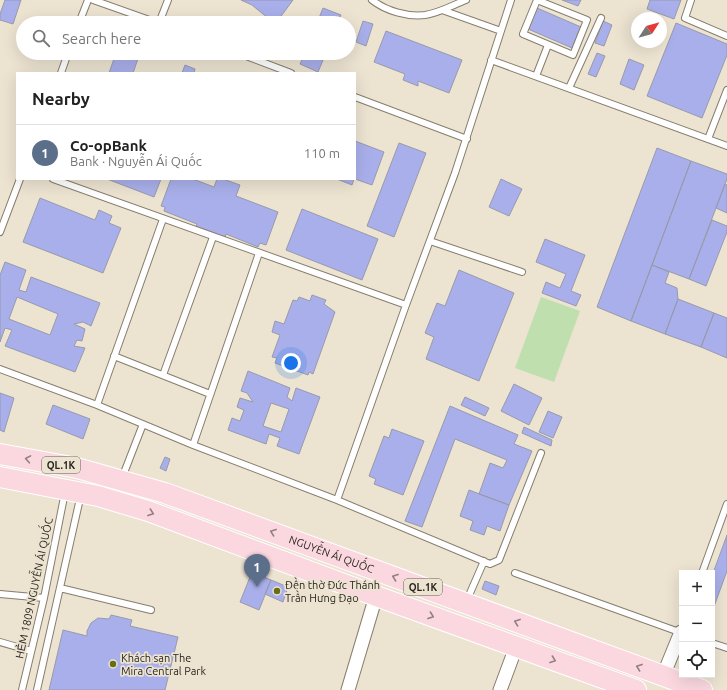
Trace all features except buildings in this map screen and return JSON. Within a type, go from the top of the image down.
[{"type":"main road","name":"NGUYỄN ÁI QUỐC","points":[[0,454],[77,468],[186,500],[702,690]]},
{"type":"main road","name":"QL.1K","points":[[0,477],[73,491],[148,511],[376,596],[636,690]]},
{"type":"main road","points":[[114,501],[121,480]]},
{"type":"street","points":[[348,690],[376,596]]},
{"type":"street","points":[[663,676],[679,638]]},
{"type":"street","points":[[500,690],[516,646]]},
{"type":"lane","points":[[82,16],[88,0]]},
{"type":"lane","points":[[93,0],[138,16]]},
{"type":"lane","points":[[161,16],[168,0]]},
{"type":"lane","points":[[372,0],[391,10],[412,15],[426,15],[466,0]]},
{"type":"lane","points":[[337,500],[467,139],[510,0]]},
{"type":"lane","points":[[537,0],[587,20],[573,55],[548,45],[523,34],[537,0]]},
{"type":"lane","points":[[691,0],[685,18],[727,36]]},
{"type":"lane","points":[[442,10],[501,31]]},
{"type":"lane","points":[[569,88],[601,18]]},
{"type":"lane","points":[[536,76],[548,45]]},
{"type":"lane","points":[[61,72],[66,60]]},
{"type":"lane","points":[[257,60],[288,72]]},
{"type":"lane","points":[[492,60],[727,146]]},
{"type":"lane","points":[[708,139],[727,90]]},
{"type":"lane","points":[[356,97],[467,139]]},
{"type":"lane","points":[[0,232],[20,180]]},
{"type":"lane","points":[[56,180],[406,305]]},
{"type":"lane","points":[[97,405],[163,219]]},
{"type":"lane","points":[[163,375],[213,237]]},
{"type":"lane","points":[[430,241],[522,272]]},
{"type":"lane","points":[[193,445],[259,253]]},
{"type":"lane","points":[[114,356],[210,394]]},
{"type":"lane","points":[[0,369],[97,405],[193,445],[337,500],[490,564],[499,560],[541,453]]},
{"type":"lane","points":[[121,480],[143,424]]},
{"type":"lane","points":[[37,690],[60,588],[73,491]]},
{"type":"lane","name":"HẺM 1809 NGUYỄN ÁI QUỐC","points":[[22,690],[44,598],[73,491]]},
{"type":"lane","points":[[703,570],[727,504]]},
{"type":"lane","points":[[466,603],[484,561]]},
{"type":"lane","points":[[515,573],[679,630]]},
{"type":"lane","points":[[60,588],[151,610]]},
{"type":"lane","points":[[0,594],[44,598]]},
{"type":"lane","points":[[0,642],[31,652]]},
{"type":"lane","points":[[715,644],[727,648]]},
{"type":"green space","points":[[541,297],[580,311],[554,382],[515,368]]},
{"type":"place","name":"Co-opBank","points":[[257,587]]},
{"type":"place","name":"Đền thờ Đức Thánh Trần Hưng Đạo","points":[[277,591]]},
{"type":"place","name":"Khách sạn The Mira Central Park","points":[[113,664]]}]
